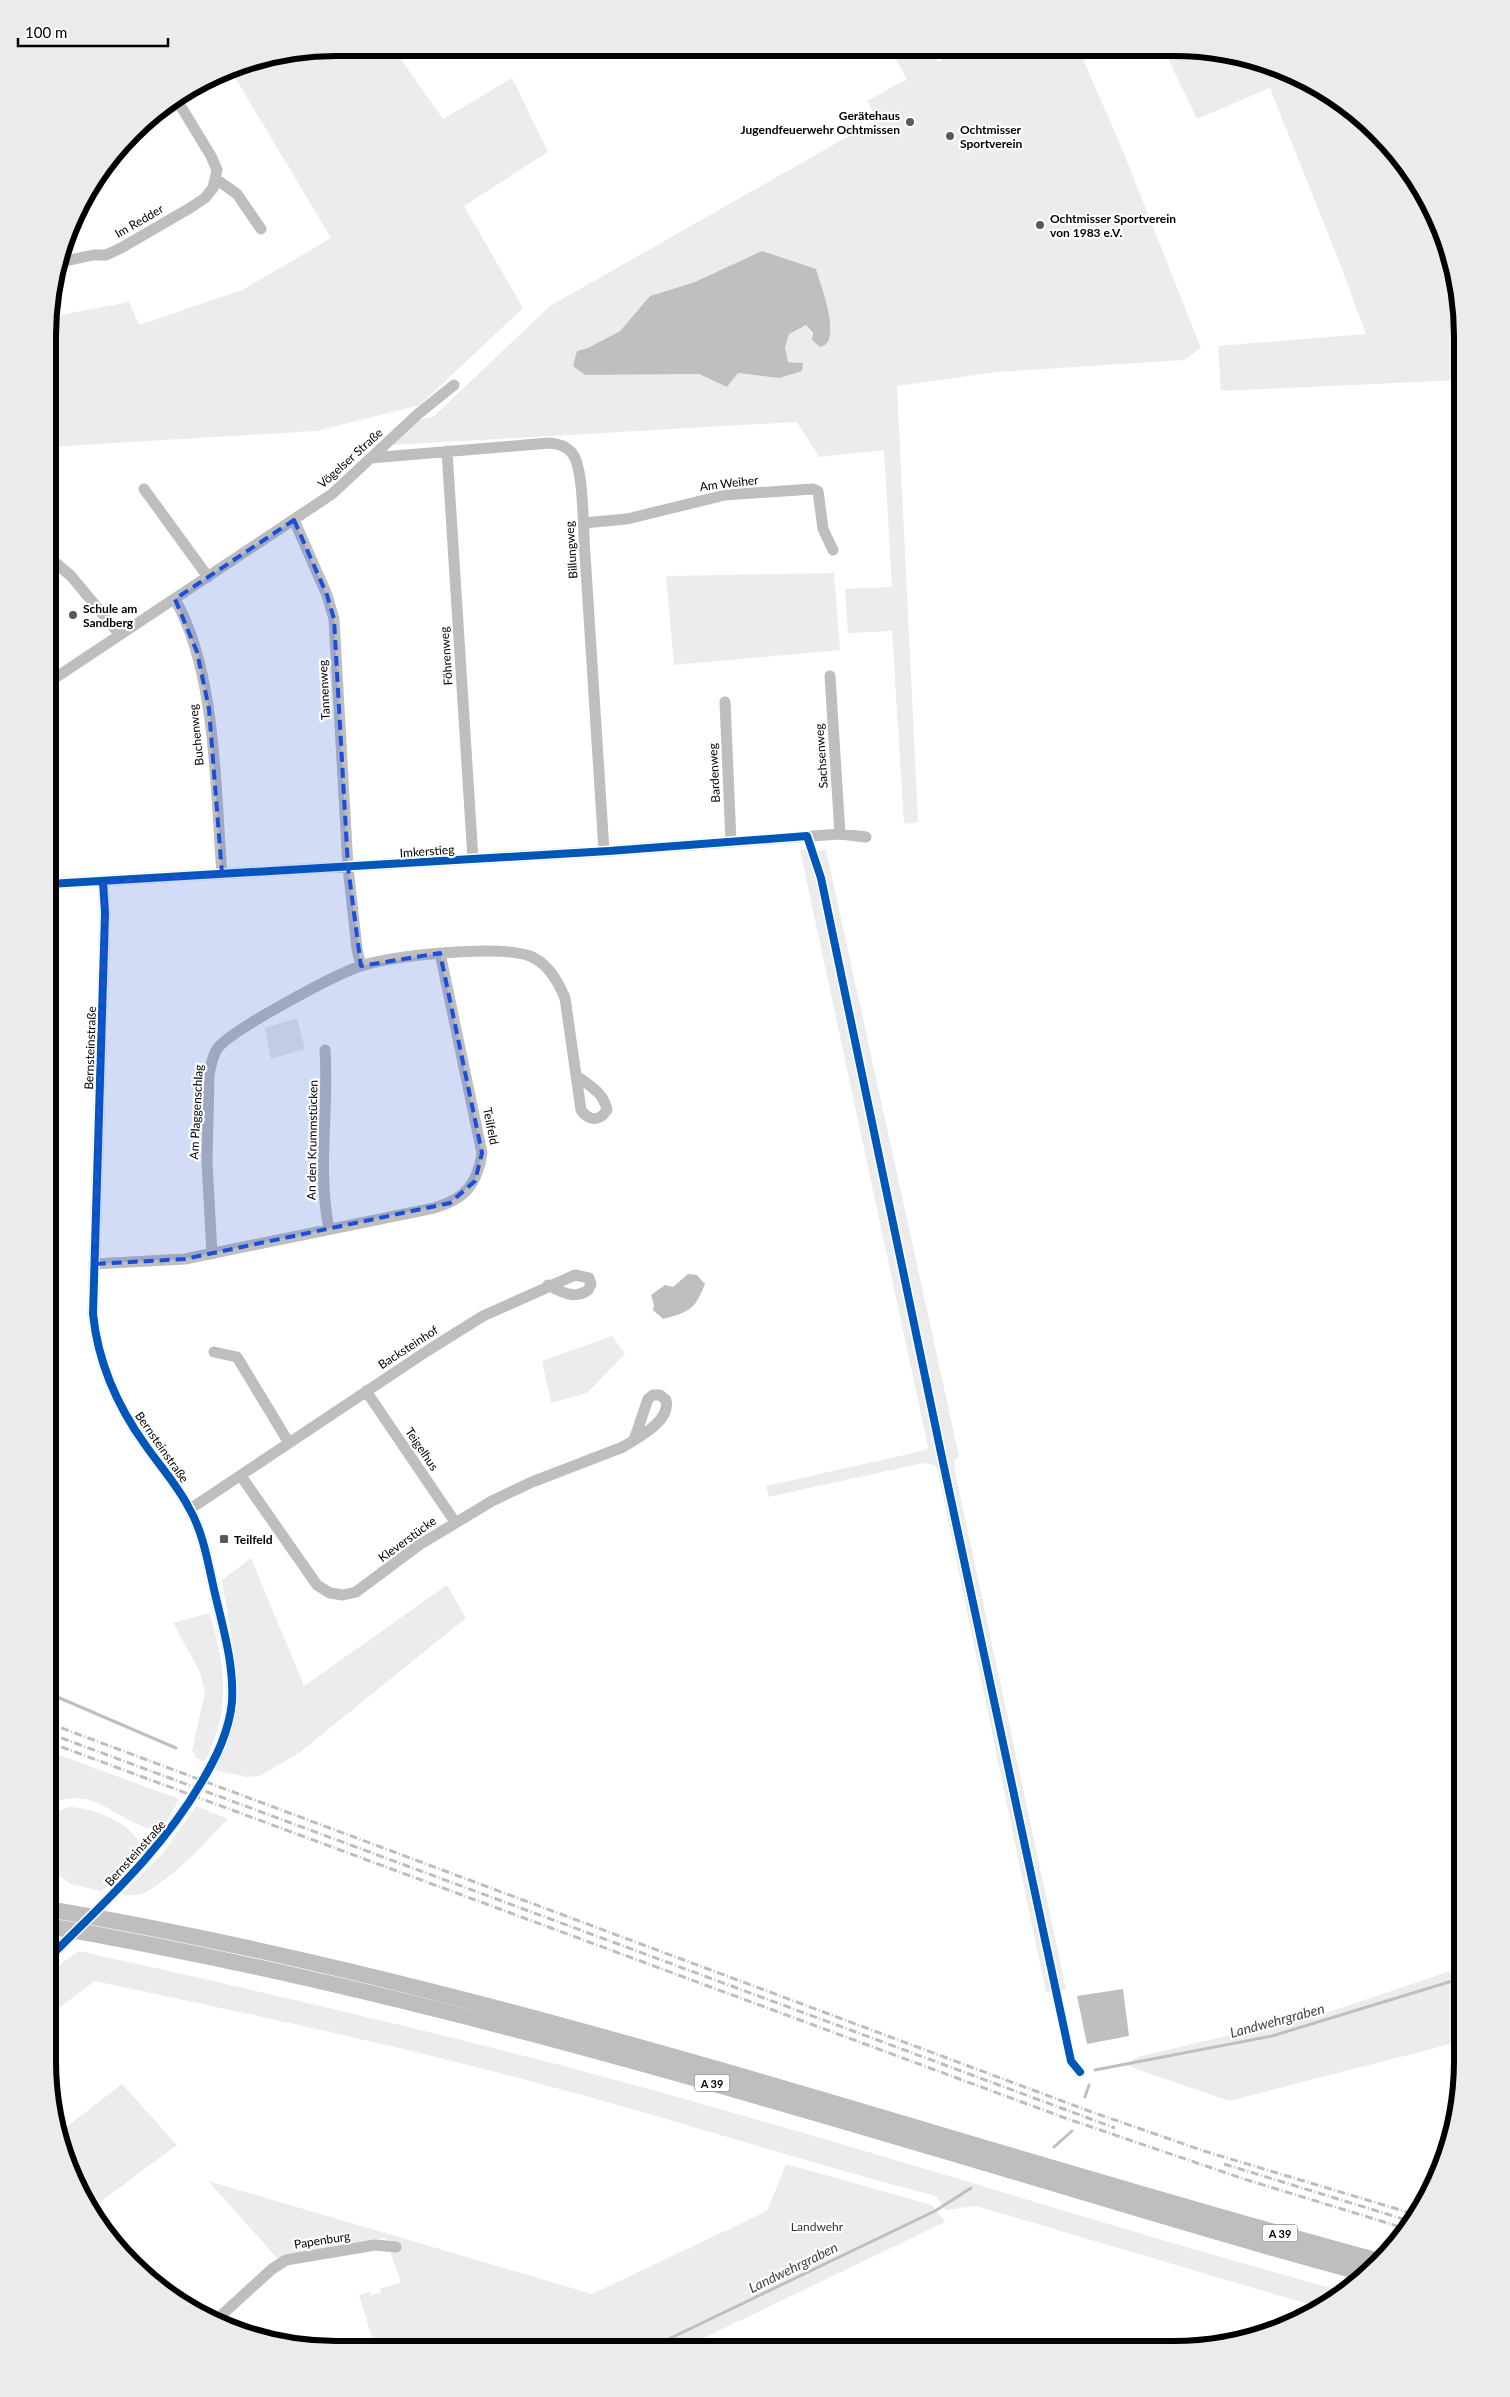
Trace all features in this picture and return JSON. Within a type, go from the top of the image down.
[{"type":"highway","name":"A 39","points":[[56,1911],[218,1942],[359,1974],[545,2020],[728,2071],[1372,2259]]},
{"type":"highway","name":"A 39","points":[[56,1928],[207,1957],[354,1989],[553,2040],[723,2086],[1358,2271]]},
{"type":"street","points":[[179,104],[211,156],[217,170],[216,179],[236,194],[261,229]]},
{"type":"street","name":"Im Redder","points":[[67,261],[94,255],[106,255],[121,248],[205,198],[216,179]]},
{"type":"street","name":"Vögelser Straße","points":[[56,677],[340,488],[418,414],[454,385]]},
{"type":"street","name":"Billungweg","points":[[371,458],[549,443],[569,449],[575,457],[578,468],[583,523],[604,851]]},
{"type":"street","name":"Föhrenweg","points":[[447,451],[473,859]]},
{"type":"street","points":[[144,489],[208,577]]},
{"type":"street","name":"Am Weiher","points":[[583,523],[633,518],[725,495],[813,489],[818,491],[820,497],[823,529],[833,550]]},
{"type":"street","name":"Tannenweg","points":[[294,520],[327,595],[334,620],[348,867]]},
{"type":"street","points":[[56,563],[71,576],[120,635]]},
{"type":"street","name":"Buchenweg","points":[[176,599],[184,615],[197,652],[209,710],[222,874]]},
{"type":"street","name":"Sachsenweg","points":[[830,676],[840,834]]},
{"type":"street","name":"Bardenweg","points":[[725,702],[731,842]]},
{"type":"street","name":"Imkerstieg","points":[[56,884],[604,851],[840,834],[866,837]]},
{"type":"street","points":[[348,867],[357,949],[361,966]]},
{"type":"street","name":"Bernsteinstraße","points":[[56,1950],[159,1846],[189,1804],[211,1766],[222,1742],[230,1716],[232,1674],[217,1601],[198,1528],[190,1509],[126,1414],[104,1368],[96,1340],[93,1314],[94,1264],[105,913],[102,882]]},
{"type":"street","name":"Am Plaggenschlag","points":[[212,1254],[207,1162],[209,1074],[218,1049],[228,1039],[252,1022],[361,966],[440,953],[514,952],[531,956],[547,968],[558,982],[565,998],[577,1076]]},
{"type":"street","name":"Teilfeld","points":[[94,1264],[159,1262],[212,1254],[450,1203],[464,1194],[475,1181],[482,1153],[440,953]]},
{"type":"street","name":"An den Krummstücken","points":[[325,1050],[327,1086],[324,1189],[328,1229]]},
{"type":"street","name":"Backsteinhof","points":[[190,1509],[366,1391],[483,1316],[548,1285]]},
{"type":"street","points":[[214,1352],[237,1357],[289,1443]]},
{"type":"street","name":"Teigelhus","points":[[366,1391],[455,1522]]},
{"type":"street","name":"Kleverstücke","points":[[241,1476],[317,1585],[330,1593],[343,1595],[356,1592],[455,1522],[532,1482],[608,1454],[634,1440]]},
{"type":"street","name":"Papenburg","points":[[221,2316],[272,2269],[286,2260],[375,2246],[396,2247]]},
{"type":"highlighted area","points":[[294,520],[327,595],[334,619],[348,867],[361,966],[440,953],[482,1153],[475,1181],[450,1203],[185,1259],[94,1264],[105,913],[103,882],[222,874],[209,709],[197,652],[175,599]]},
{"type":"green space","points":[[336,56],[399,56],[443,119],[512,78],[548,152],[464,206],[523,308],[420,405],[316,431],[56,447],[57,316],[129,302],[139,325],[242,290],[331,238],[234,76],[263,66],[299,59]]},
{"type":"green space","points":[[894,56],[934,56],[938,62],[949,56],[1082,56],[1123,151],[1201,348],[1184,360],[997,372],[897,386],[918,822],[904,824],[892,631],[848,633],[845,589],[892,587],[884,450],[819,457],[797,422],[374,446],[418,420],[433,417],[550,306],[877,120],[867,101],[907,79]],"holes":[[[695,282],[832,327],[827,343],[820,347],[806,325],[789,334],[785,347],[788,362],[803,363],[779,378],[738,373],[727,387],[699,374],[585,375],[577,351],[588,348],[620,331],[650,296]]]},
{"type":"green space","points":[[1167,56],[1211,59],[1264,71],[1298,85],[1330,103],[1372,138],[1407,180],[1425,212],[1439,246],[1451,299],[1454,336],[1454,380],[1221,391],[1218,346],[1366,334],[1270,88],[1197,119]]},
{"type":"green space","points":[[834,573],[840,650],[674,665],[666,576]]},
{"type":"green space","points":[[800,850],[826,850],[959,1456],[954,1461],[954,1467],[1066,1989],[1046,1993],[938,1471],[935,1465],[923,1463],[769,1497],[766,1486],[926,1450],[928,1447]]},
{"type":"green space","points":[[297,1018],[305,1049],[271,1059],[265,1028]]},
{"type":"green space","points":[[612,1336],[625,1354],[587,1393],[551,1403],[542,1361]]},
{"type":"green space","points":[[251,1558],[304,1686],[447,1585],[466,1618],[299,1753],[260,1776],[247,1777],[214,1770],[226,1745],[233,1722],[236,1699],[234,1653],[222,1580]]},
{"type":"green space","points":[[209,1613],[219,1651],[223,1688],[219,1724],[205,1761],[196,1758],[192,1751],[205,1692],[200,1672],[173,1623]]},
{"type":"green space","points":[[56,1754],[179,1799],[165,1823],[159,1828],[153,1829],[135,1823],[89,1800],[68,1799],[56,1802]]},
{"type":"green space","points":[[196,1806],[228,1819],[189,1859],[156,1886],[141,1894],[122,1894],[163,1853]]},
{"type":"green space","points":[[70,1807],[80,1808],[112,1818],[130,1831],[143,1848],[138,1856],[102,1891],[70,1884],[56,1873],[56,1811]]},
{"type":"green space","points":[[79,1951],[390,2022],[545,2061],[780,2126],[1181,2246],[1336,2289],[1311,2305],[976,2206],[946,2210],[936,2196],[640,2111],[486,2069],[263,2017],[95,1981],[56,2010],[56,1969]]},
{"type":"green space","points":[[1454,1970],[1454,2043],[1229,2101],[1125,2065],[1137,2057],[1332,2011]]},
{"type":"green space","points":[[122,2084],[177,2145],[96,2205],[85,2185],[71,2151],[65,2128]]},
{"type":"green space","name":"Landwehr","points":[[786,2164],[932,2205],[945,2222],[698,2341],[373,2341],[359,2295],[370,2292],[371,2295],[381,2293],[380,2289],[401,2282],[385,2238],[277,2258],[208,2181],[592,2294],[767,2211]]},
{"type":"shaded area","points":[[762,251],[816,269],[829,312],[830,335],[827,343],[820,347],[812,340],[813,333],[806,325],[789,334],[785,347],[788,362],[803,363],[802,371],[779,378],[738,373],[727,387],[699,374],[585,375],[573,366],[577,351],[588,348],[620,331],[650,296],[695,282]]},
{"type":"shaded area","points":[[688,1274],[697,1275],[705,1284],[698,1299],[685,1312],[663,1319],[653,1310],[654,1305],[651,1295],[665,1285],[673,1287]]},
{"type":"shaded area","points":[[1123,1989],[1129,2036],[1087,2044],[1077,1996]]},
{"type":"waterway","points":[[56,1696],[176,1748]]},
{"type":"waterway","name":"Landwehrgraben","points":[[1095,2070],[1272,2036],[1454,1980]]},
{"type":"waterway","name":"Landwehrgraben","points":[[1085,2097],[1089,2085]]},
{"type":"waterway","name":"Landwehrgraben","points":[[1054,2147],[1072,2131]]},
{"type":"waterway","name":"Landwehrgraben","points":[[665,2341],[935,2211],[971,2188]]},
{"type":"railway","points":[[56,1726],[1089,2111],[1204,2151],[1409,2213]]},
{"type":"railway","points":[[56,1736],[1115,2128]]},
{"type":"railway","points":[[56,1745],[1065,2118],[1244,2179],[1399,2227]]},
{"type":"railway","points":[[1224,2164],[1405,2220]]},
{"type":"cycle path","points":[[56,884],[609,851],[807,836],[821,878],[1071,2061],[1080,2072]]},
{"type":"cycle path","points":[[56,1951],[130,1876],[168,1832],[185,1808],[207,1774],[217,1754],[228,1724],[232,1702],[232,1677],[228,1652],[199,1530],[185,1500],[146,1446],[118,1400],[99,1350],[93,1314],[105,913],[103,882]]},
{"type":"place","name":"Gerätehaus Jugendfeuerwehr Ochtmissen","points":[[910,122]]},
{"type":"place","name":"Ochtmisser Sportverein","points":[[950,136]]},
{"type":"place","name":"Ochtmisser Sportverein von 1983 e.V.","points":[[1040,225]]},
{"type":"place","name":"Schule am Sandberg","points":[[73,615]]},
{"type":"place","name":"Teilfeld","points":[[224,1539]]}]
